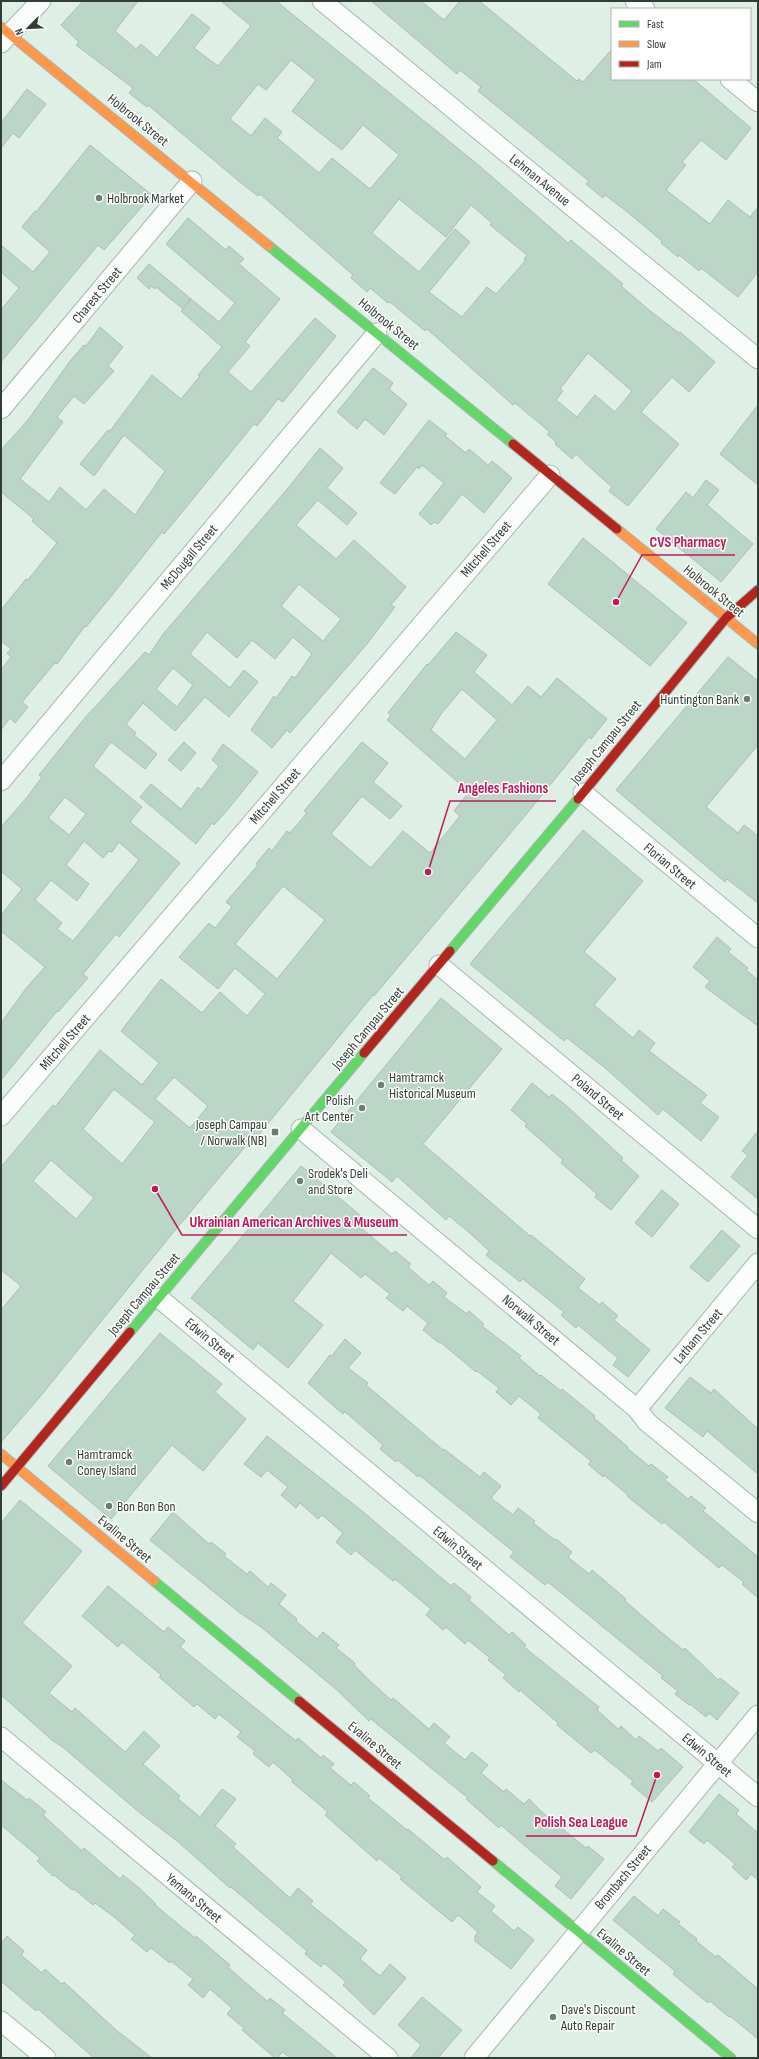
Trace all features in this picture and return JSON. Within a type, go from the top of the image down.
[{"type":"street","points":[[4,35],[41,1]]},
{"type":"street","name":"Lehman Avenue","points":[[322,1],[758,359]]},
{"type":"street","points":[[635,1],[644,8]]},
{"type":"street","name":"Holbrook Street","points":[[4,35],[192,181],[758,644]]},
{"type":"street","points":[[731,80],[758,102]]},
{"type":"street","name":"Charest Street","points":[[1,409],[192,181]]},
{"type":"street","name":"McDougall Street","points":[[1,781],[377,333]]},
{"type":"street","name":"Mitchell Street","points":[[1,1116],[550,475]]},
{"type":"street","name":"Joseph Campau Street","points":[[1,1486],[583,793],[726,618],[758,590]]},
{"type":"street","name":"Florian Street","points":[[583,793],[758,938]]},
{"type":"street","name":"Poland Street","points":[[439,965],[758,1229]]},
{"type":"street","name":"Norwalk Street","points":[[301,1129],[637,1408],[647,1422],[758,1513]]},
{"type":"street","name":"Latham Street","points":[[637,1408],[758,1263]]},
{"type":"street","name":"Edwin Street","points":[[159,1298],[758,1797]]},
{"type":"street","name":"Evaline Street","points":[[1,1454],[731,2058]]},
{"type":"street","name":"Brombach Street","points":[[474,2058],[758,1715]]},
{"type":"street","name":"Yemans Street","points":[[1,1737],[388,2058]]},
{"type":"street","points":[[1,2021],[46,2058]]},
{"type":"building","points":[[83,1],[138,1],[115,31],[136,49],[141,44],[157,58],[192,14],[210,28],[194,48],[218,66],[251,26],[221,1],[276,1],[476,163],[568,243],[571,240],[623,284],[621,286],[649,310],[679,333],[680,332],[715,362],[689,392],[672,377],[641,412],[679,444],[628,506],[609,491],[612,487],[576,454],[572,459],[555,444],[556,442],[547,434],[550,432],[515,403],[513,405],[427,329],[425,331],[390,302],[388,303],[370,288],[367,292],[351,278],[353,275],[260,194],[258,196],[241,183],[148,105],[147,107],[129,93],[133,88],[76,45],[79,42],[61,25]],"holes":[[[291,60],[316,80],[292,111],[342,150],[363,125],[399,155],[370,189],[332,158],[319,173],[277,138],[282,132],[265,118],[251,136],[230,119],[258,84],[266,90]],[[399,199],[446,237],[471,205],[492,223],[490,225],[527,255],[524,259],[526,260],[496,294],[487,287],[462,317],[429,292],[470,242],[455,229],[419,272],[372,233]],[[588,353],[632,391],[615,412],[595,395],[577,417],[556,400],[563,391],[560,389]]]},
{"type":"building","points":[[371,1],[421,1],[444,20],[460,1],[479,1],[577,81],[579,79],[583,82],[611,50],[611,80],[694,80],[751,128],[726,160],[701,140],[682,162],[686,165],[666,190],[710,224],[728,200],[750,217],[758,207],[758,272],[738,297],[701,268],[699,271],[679,255],[678,257],[661,243],[662,241],[605,195],[603,198],[586,184],[589,181],[478,91],[481,87],[460,70],[457,74]]},
{"type":"building","points":[[27,89],[46,104],[19,138],[13,133],[1,148],[1,123]]},
{"type":"building","points":[[90,145],[152,195],[104,250],[98,245],[1,362],[1,310],[19,288],[1,272],[1,245],[33,272],[50,252],[22,227],[35,211],[36,212]]},
{"type":"building","points":[[188,218],[226,250],[229,246],[244,259],[239,264],[280,299],[245,342],[250,346],[228,372],[251,392],[315,318],[336,336],[283,402],[278,399],[257,426],[254,424],[164,534],[162,532],[86,627],[85,626],[57,664],[55,663],[22,702],[28,707],[15,723],[10,718],[1,730],[1,670],[11,657],[7,653],[11,649],[1,641],[1,610],[26,579],[28,580],[57,543],[32,521],[34,519],[1,492],[1,450],[28,420],[70,361],[84,345],[86,346],[100,327],[123,347],[108,366],[114,371],[84,404],[74,396],[57,417],[63,422],[20,479],[49,502],[60,487],[86,510],[104,489],[135,515],[165,471],[124,435],[94,476],[80,464],[108,430],[110,431],[152,375],[181,399],[200,376],[198,375],[222,347],[181,311],[183,309],[156,287],[155,289],[151,286],[149,289],[137,278],[149,264],[219,322],[235,303],[166,244]]},
{"type":"building","points":[[373,368],[393,383],[389,389],[407,404],[384,435],[365,419],[357,429],[337,412]]},
{"type":"building","points":[[758,405],[758,485],[720,454]]},
{"type":"building","points":[[429,420],[447,434],[445,436],[466,453],[469,449],[488,465],[492,461],[512,478],[484,513],[462,494],[438,524],[434,522],[431,525],[419,514],[444,483],[422,465],[419,469],[417,467],[395,494],[380,483]]},
{"type":"building","points":[[320,448],[343,468],[327,488],[357,513],[347,525],[318,500],[296,525],[336,559],[354,540],[406,587],[391,605],[395,607],[367,644],[290,733],[287,730],[272,748],[251,730],[274,696],[276,698],[292,676],[295,678],[312,654],[293,637],[275,659],[252,640],[237,658],[207,632],[190,654],[230,688],[244,670],[258,682],[229,717],[205,697],[175,731],[143,703],[126,724],[136,733],[134,735],[157,754],[145,769],[111,742],[93,766],[142,807],[130,822],[180,863],[119,937],[116,934],[83,974],[88,978],[58,1012],[57,1011],[1,1080],[1,1023],[27,987],[45,967],[1,931],[1,915],[22,889],[1,871],[1,827],[28,796],[42,777],[39,775],[84,719],[145,652],[149,655],[164,633],[289,487]],"holes":[[[299,584],[341,619],[323,641],[281,606]],[[173,668],[193,685],[177,707],[156,689]],[[65,797],[86,814],[69,835],[48,818]],[[84,841],[103,858],[109,851],[112,852],[119,842],[139,860],[73,941],[57,929],[62,923],[35,900],[51,880],[77,901],[89,884],[66,865]]]},
{"type":"building","points":[[706,480],[719,490],[707,505],[753,544],[721,582],[656,529],[686,492],[693,498]]},
{"type":"building","points":[[583,538],[687,623],[650,666],[548,584]]},
{"type":"building","points":[[456,632],[487,655],[474,672],[512,705],[528,686],[541,697],[557,678],[607,719],[591,739],[589,737],[529,811],[374,996],[373,995],[252,1143],[250,1141],[172,1234],[39,1398],[1,1442],[1,1310],[21,1286],[1,1270],[1,1167],[53,1105],[55,1107],[100,1050],[142,1085],[159,1063],[121,1031],[161,979],[202,1013],[220,992],[247,1016],[265,994],[235,968],[218,989],[179,957],[209,923],[215,928],[232,907],[226,902],[258,865],[256,864],[269,848],[272,851],[287,831],[290,833],[307,813],[304,811],[362,742],[388,763],[373,782],[402,806],[390,819],[362,796],[331,834],[371,868],[403,831],[430,853],[460,816],[454,811],[469,792],[387,720],[391,715],[388,713],[427,664],[428,665]],"holes":[[[462,689],[497,720],[465,759],[431,730],[441,714]],[[283,886],[325,920],[277,979],[235,944]],[[174,1077],[208,1106],[190,1128],[155,1099]],[[114,1089],[155,1122],[122,1164],[83,1129]],[[51,1160],[94,1198],[76,1219],[33,1181]]]},
{"type":"building","points":[[728,657],[758,681],[758,745],[706,807],[738,833],[744,825],[758,836],[758,903],[727,879],[725,882],[616,790]]},
{"type":"building","points":[[184,742],[196,753],[181,771],[168,760]]},
{"type":"building","points":[[223,744],[258,772],[230,807],[214,825],[212,823],[196,844],[140,797],[151,784],[181,809],[198,787],[201,790],[219,766],[212,760]]},
{"type":"building","points":[[583,830],[643,881],[584,952],[616,979],[594,1005],[633,1038],[639,1030],[655,1043],[649,1051],[707,1095],[700,1103],[719,1117],[701,1141],[663,1109],[658,1115],[604,1067],[567,1038],[564,1041],[470,964]]},
{"type":"building","points":[[717,937],[731,949],[728,952],[748,968],[746,970],[758,980],[758,1026],[705,987],[710,981],[693,967]]},
{"type":"building","points":[[441,998],[502,1049],[423,1144],[530,1236],[531,1235],[585,1279],[578,1288],[600,1305],[602,1302],[618,1316],[614,1320],[650,1350],[628,1377],[613,1365],[618,1358],[578,1325],[576,1328],[561,1315],[564,1312],[523,1279],[520,1282],[486,1255],[489,1251],[471,1234],[449,1216],[446,1220],[397,1176],[392,1182],[331,1132]]},
{"type":"building","points":[[532,1083],[549,1097],[552,1094],[569,1108],[623,1158],[621,1160],[639,1176],[611,1210],[595,1197],[597,1194],[561,1163],[563,1160],[525,1126],[527,1124],[511,1110]]},
{"type":"building","points":[[758,1131],[758,1199],[731,1177],[748,1155],[742,1151]]},
{"type":"building","points":[[301,1166],[361,1216],[355,1223],[392,1254],[395,1251],[411,1264],[408,1267],[429,1285],[433,1281],[447,1293],[444,1297],[467,1314],[469,1311],[484,1324],[482,1326],[521,1356],[519,1358],[540,1376],[541,1375],[561,1391],[562,1389],[595,1416],[594,1418],[628,1447],[627,1448],[649,1466],[651,1464],[668,1477],[665,1480],[688,1499],[691,1496],[706,1508],[703,1511],[758,1557],[758,1598],[742,1584],[744,1582],[722,1565],[719,1568],[664,1522],[662,1524],[604,1475],[603,1477],[588,1464],[591,1461],[538,1418],[541,1414],[519,1396],[511,1405],[496,1392],[499,1388],[477,1371],[476,1372],[423,1330],[428,1323],[407,1306],[403,1311],[386,1298],[390,1294],[365,1274],[361,1278],[331,1253],[293,1301],[323,1325],[288,1368],[258,1343],[253,1350],[191,1298]]},
{"type":"building","points":[[662,1190],[679,1204],[652,1237],[635,1223]]},
{"type":"building","points":[[722,1230],[740,1246],[708,1282],[690,1267]]},
{"type":"building","points":[[160,1333],[222,1384],[215,1392],[246,1419],[203,1471],[172,1445],[111,1519],[48,1466]]},
{"type":"building","points":[[345,1339],[361,1353],[348,1368],[368,1383],[366,1385],[443,1450],[444,1449],[480,1477],[484,1472],[501,1486],[491,1498],[513,1515],[518,1508],[535,1521],[533,1523],[572,1552],[568,1557],[589,1574],[592,1570],[661,1632],[683,1650],[685,1648],[718,1680],[720,1678],[739,1693],[717,1720],[709,1713],[706,1717],[675,1694],[678,1691],[661,1678],[663,1676],[548,1582],[545,1585],[510,1557],[514,1552],[419,1475],[418,1477],[398,1460],[396,1462],[380,1449],[383,1445],[345,1412],[343,1414],[308,1383]]},
{"type":"building","points":[[690,1377],[711,1393],[714,1389],[758,1429],[758,1474],[707,1431],[703,1437],[665,1408]]},
{"type":"building","points":[[267,1436],[362,1511],[451,1586],[454,1583],[471,1597],[469,1600],[509,1635],[512,1632],[526,1645],[524,1647],[599,1707],[597,1710],[618,1729],[621,1726],[636,1740],[639,1736],[658,1751],[661,1748],[683,1767],[652,1802],[631,1784],[633,1781],[595,1750],[591,1753],[557,1725],[558,1723],[520,1690],[519,1692],[503,1678],[506,1675],[488,1660],[490,1658],[468,1640],[465,1644],[446,1627],[443,1630],[426,1615],[431,1609],[395,1579],[393,1581],[355,1550],[351,1555],[336,1542],[343,1533],[322,1515],[318,1519],[300,1503],[296,1508],[281,1495],[288,1487],[267,1470],[261,1477],[244,1464]]},
{"type":"building","points":[[20,1500],[82,1551],[22,1623],[72,1666],[49,1693],[72,1712],[75,1708],[125,1752],[144,1731],[160,1746],[143,1764],[180,1796],[178,1799],[200,1817],[222,1789],[236,1799],[215,1826],[236,1844],[233,1847],[290,1898],[298,1888],[313,1901],[310,1904],[367,1950],[360,1959],[380,1976],[390,1964],[406,1978],[374,2015],[343,1985],[346,1982],[324,1963],[321,1967],[305,1954],[307,1951],[231,1887],[230,1888],[177,1841],[140,1813],[65,1749],[52,1740],[1,1695],[1,1523]]},
{"type":"building","points":[[173,1512],[209,1544],[211,1542],[226,1554],[224,1556],[247,1574],[250,1571],[268,1587],[271,1583],[286,1595],[279,1604],[297,1619],[296,1621],[317,1639],[323,1632],[339,1645],[336,1648],[355,1663],[354,1665],[371,1682],[391,1700],[393,1698],[429,1729],[434,1723],[450,1737],[444,1743],[465,1760],[472,1752],[488,1765],[481,1773],[504,1792],[506,1789],[524,1804],[529,1799],[542,1812],[586,1848],[588,1846],[604,1859],[571,1899],[555,1886],[562,1877],[501,1825],[499,1828],[466,1799],[468,1798],[371,1719],[369,1721],[337,1690],[261,1627],[240,1613],[150,1540]]},
{"type":"building","points":[[108,1586],[164,1632],[168,1627],[185,1641],[180,1647],[296,1741],[298,1738],[321,1758],[323,1755],[334,1764],[330,1768],[351,1785],[354,1782],[370,1796],[368,1798],[445,1860],[447,1857],[481,1887],[477,1892],[495,1906],[491,1911],[514,1931],[518,1927],[534,1940],[511,1969],[475,1941],[475,1936],[478,1932],[458,1915],[452,1922],[400,1879],[402,1877],[379,1858],[377,1861],[325,1815],[328,1812],[292,1782],[293,1780],[273,1762],[269,1767],[253,1754],[255,1751],[237,1737],[241,1732],[219,1714],[215,1719],[197,1704],[194,1707],[159,1677],[161,1675],[122,1642],[118,1647],[82,1616]]},
{"type":"building","points":[[1,1780],[27,1800],[29,1798],[46,1812],[43,1815],[82,1851],[84,1848],[120,1879],[123,1875],[138,1887],[156,1904],[155,1905],[195,1938],[196,1936],[230,1965],[228,1967],[267,2001],[270,1998],[285,2010],[282,2013],[337,2058],[290,2058],[283,2052],[275,2058],[242,2030],[244,2028],[227,2014],[232,2008],[210,1989],[203,1998],[188,1985],[193,1979],[171,1961],[170,1963],[151,1948],[147,1952],[131,1939],[135,1935],[114,1917],[95,1903],[93,1905],[74,1889],[72,1890],[54,1875],[53,1876],[37,1861],[40,1858],[1,1825]]},
{"type":"building","points":[[719,1794],[739,1810],[736,1814],[758,1833],[758,1880],[751,1874],[746,1880],[732,1867],[735,1864],[707,1840],[704,1844],[689,1832]]},
{"type":"building","points":[[634,1896],[658,1916],[663,1909],[680,1922],[678,1924],[697,1939],[696,1941],[716,1957],[718,1955],[758,1989],[758,2039],[710,2001],[708,2003],[673,1974],[675,1971],[613,1920]]},
{"type":"building","points":[[7,1936],[24,1951],[21,1955],[42,1973],[45,1969],[62,1984],[64,1982],[116,2030],[152,2058],[94,2058],[38,2009],[36,2011],[1,1981],[1,1944]]},
{"type":"building","points":[[422,1997],[462,2030],[438,2058],[411,2058],[421,2045],[398,2025]]},
{"type":"traffic: fast","points":[[269,246],[513,444]]},
{"type":"traffic: fast","points":[[450,951],[578,799]]},
{"type":"traffic: fast","points":[[130,1332],[364,1053]]},
{"type":"traffic: fast","points":[[154,1581],[299,1701]]},
{"type":"traffic: fast","points":[[493,1861],[731,2058]]},
{"type":"traffic: slow","points":[[1,27],[269,246]]},
{"type":"traffic: slow","points":[[617,529],[758,644]]},
{"type":"traffic: slow","points":[[1,1454],[154,1581]]},
{"type":"traffic: jam","points":[[513,444],[617,529]]},
{"type":"traffic: jam","points":[[578,799],[726,618],[758,590]]},
{"type":"traffic: jam","points":[[364,1053],[450,951]]},
{"type":"traffic: jam","points":[[1,1486],[130,1332]]},
{"type":"traffic: jam","points":[[299,1701],[493,1861]]},
{"type":"place","name":"Holbrook Market","points":[[99,198]]},
{"type":"place","name":"CVS Pharmacy","points":[[616,602]]},
{"type":"place","name":"Huntington Bank","points":[[747,699]]},
{"type":"place","name":"Angeles Fashions","points":[[428,872]]},
{"type":"place","name":"Hamtramck Historical Museum","points":[[381,1085]]},
{"type":"place","name":"Polish Art Center","points":[[362,1108]]},
{"type":"place","name":"Joseph Campau / Norwalk (NB)","points":[[275,1132]]},
{"type":"place","name":"Srodek's Deli and Store","points":[[300,1181]]},
{"type":"place","name":"Ukrainian American Archives & Museum","points":[[155,1189]]},
{"type":"place","name":"Hamtramck Coney Island","points":[[69,1462]]},
{"type":"place","name":"Bon Bon Bon","points":[[109,1506]]},
{"type":"place","name":"Polish Sea League","points":[[657,1775]]},
{"type":"place","name":"Dave's Discount Auto Repair","points":[[553,2017]]}]
